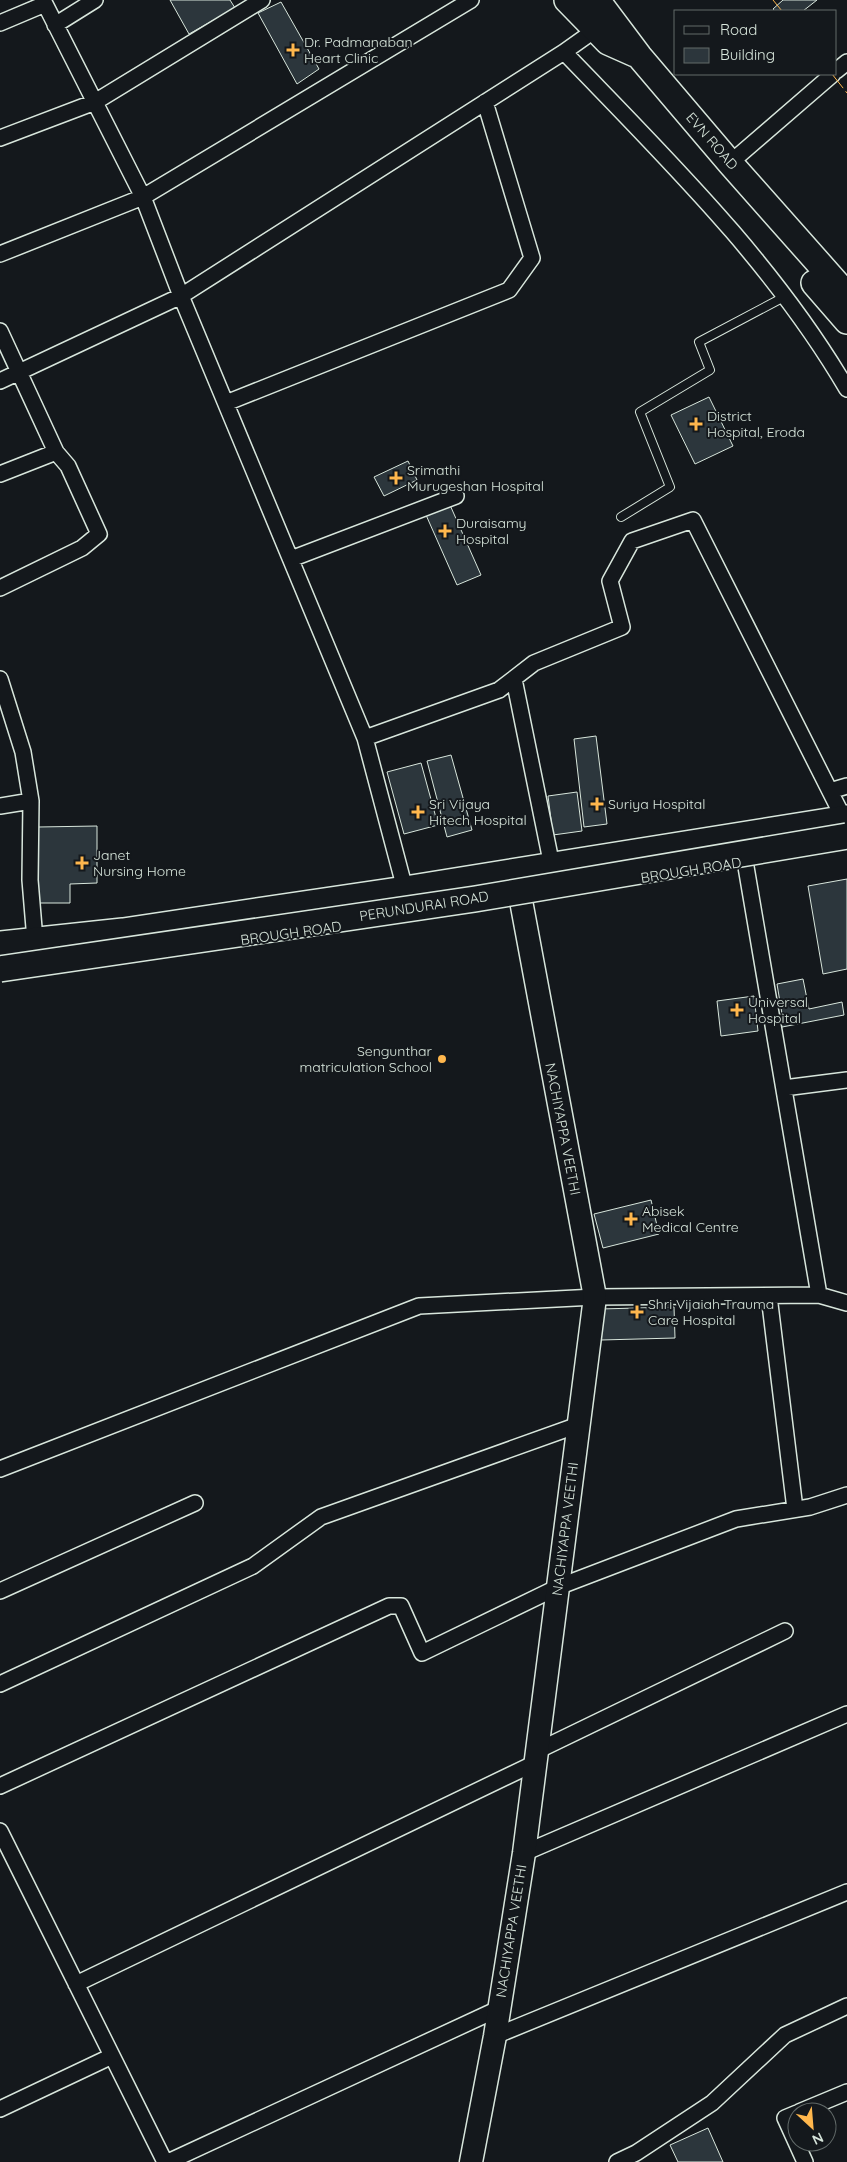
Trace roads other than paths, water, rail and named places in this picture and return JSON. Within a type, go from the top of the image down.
[{"type":"main road","name":"EVN ROAD","points":[[567,0],[601,36],[639,56],[730,163],[847,295]]},
{"type":"main road","points":[[597,0],[639,56]]},
{"type":"main road","points":[[601,36],[647,92],[847,321]]},
{"type":"main road","name":"BROUGH ROAD","points":[[0,944],[123,931],[515,871],[846,824]]},
{"type":"main road","name":"PERUNDURAI ROAD","points":[[0,955],[260,922],[846,824]]},
{"type":"main road","name":"PERUNDURAI ROAD","points":[[0,969],[475,899],[846,824]]},
{"type":"main road","name":"BROUGH ROAD","points":[[0,974],[396,918],[847,844]]},
{"type":"street","points":[[55,25],[95,0]]},
{"type":"street","points":[[0,138],[94,102],[262,0]]},
{"type":"street","points":[[0,254],[143,197],[471,0]]},
{"type":"street","points":[[0,23],[44,2],[143,197],[181,296],[364,738],[405,889]]},
{"type":"street","points":[[0,381],[19,374],[181,296],[564,52],[601,36]]},
{"type":"street","points":[[564,52],[732,230],[821,344],[847,389]]},
{"type":"street","points":[[837,70],[847,62]]},
{"type":"street","points":[[730,163],[832,75]]},
{"type":"street","points":[[226,404],[510,290],[532,258],[485,102]]},
{"type":"street","points":[[0,331],[56,452],[68,466],[99,534],[82,548],[0,588]]},
{"type":"street","points":[[0,474],[56,452]]},
{"type":"street","points":[[291,559],[456,496]]},
{"type":"street","points":[[364,738],[499,690],[534,663],[622,627],[610,581],[632,541],[693,520],[846,824]]},
{"type":"street","points":[[0,679],[2,696],[23,752],[31,800],[30,880],[35,940]]},
{"type":"street","points":[[514,679],[552,866]]},
{"type":"street","points":[[830,791],[847,786]]},
{"type":"street","points":[[0,806],[31,800]]},
{"type":"street","points":[[744,861],[819,1295]]},
{"type":"street","name":"NACHIYAPPA VEETHI","points":[[471,2162],[495,2036],[524,1853],[595,1297],[515,871]]},
{"type":"street","points":[[784,1088],[847,1080]]},
{"type":"street","points":[[0,1469],[419,1306],[595,1297],[819,1295],[847,1303]]},
{"type":"street","points":[[769,1296],[795,1509]]},
{"type":"street","points":[[0,1684],[253,1566],[321,1517],[578,1425]]},
{"type":"street","points":[[0,1786],[389,1606],[401,1606],[422,1653],[558,1587],[736,1519],[795,1509],[847,1495]]},
{"type":"street","points":[[0,1591],[195,1503]]},
{"type":"street","points":[[76,1984],[536,1757],[785,1631]]},
{"type":"street","points":[[524,1853],[847,1714]]},
{"type":"street","points":[[0,1830],[164,2162]]},
{"type":"street","points":[[495,2036],[847,1892]]},
{"type":"street","points":[[617,2162],[636,2153],[712,2103],[785,2035],[847,2006]]},
{"type":"street","points":[[168,2162],[498,2009]]},
{"type":"street","points":[[0,2109],[112,2056]]},
{"type":"street","points":[[822,2102],[847,2092]]},
{"type":"lane","points":[[621,517],[670,487],[640,412],[710,370],[698,342],[784,296]]},
{"type":"place","name":"Dr. Padmanaban Heart Clinic","points":[[293,50]]},
{"type":"place","name":"District Hospital, Eroda","points":[[696,424]]},
{"type":"place","name":"Srimathi Murugeshan Hospital","points":[[396,478]]},
{"type":"place","name":"Duraisamy Hospital","points":[[445,531]]},
{"type":"place","name":"Suriya Hospital","points":[[597,804]]},
{"type":"place","name":"Sri Vijaya Hitech Hospital","points":[[418,812]]},
{"type":"place","name":"Janet Nursing Home","points":[[82,863]]},
{"type":"place","name":"Universal Hospital","points":[[737,1010]]},
{"type":"place","name":"Sengunthar matriculation School","points":[[442,1059]]},
{"type":"place","name":"Abisek Medical Centre","points":[[631,1219]]},
{"type":"place","name":"Shri Vijaiah Trauma Care Hospital","points":[[637,1312]]}]
